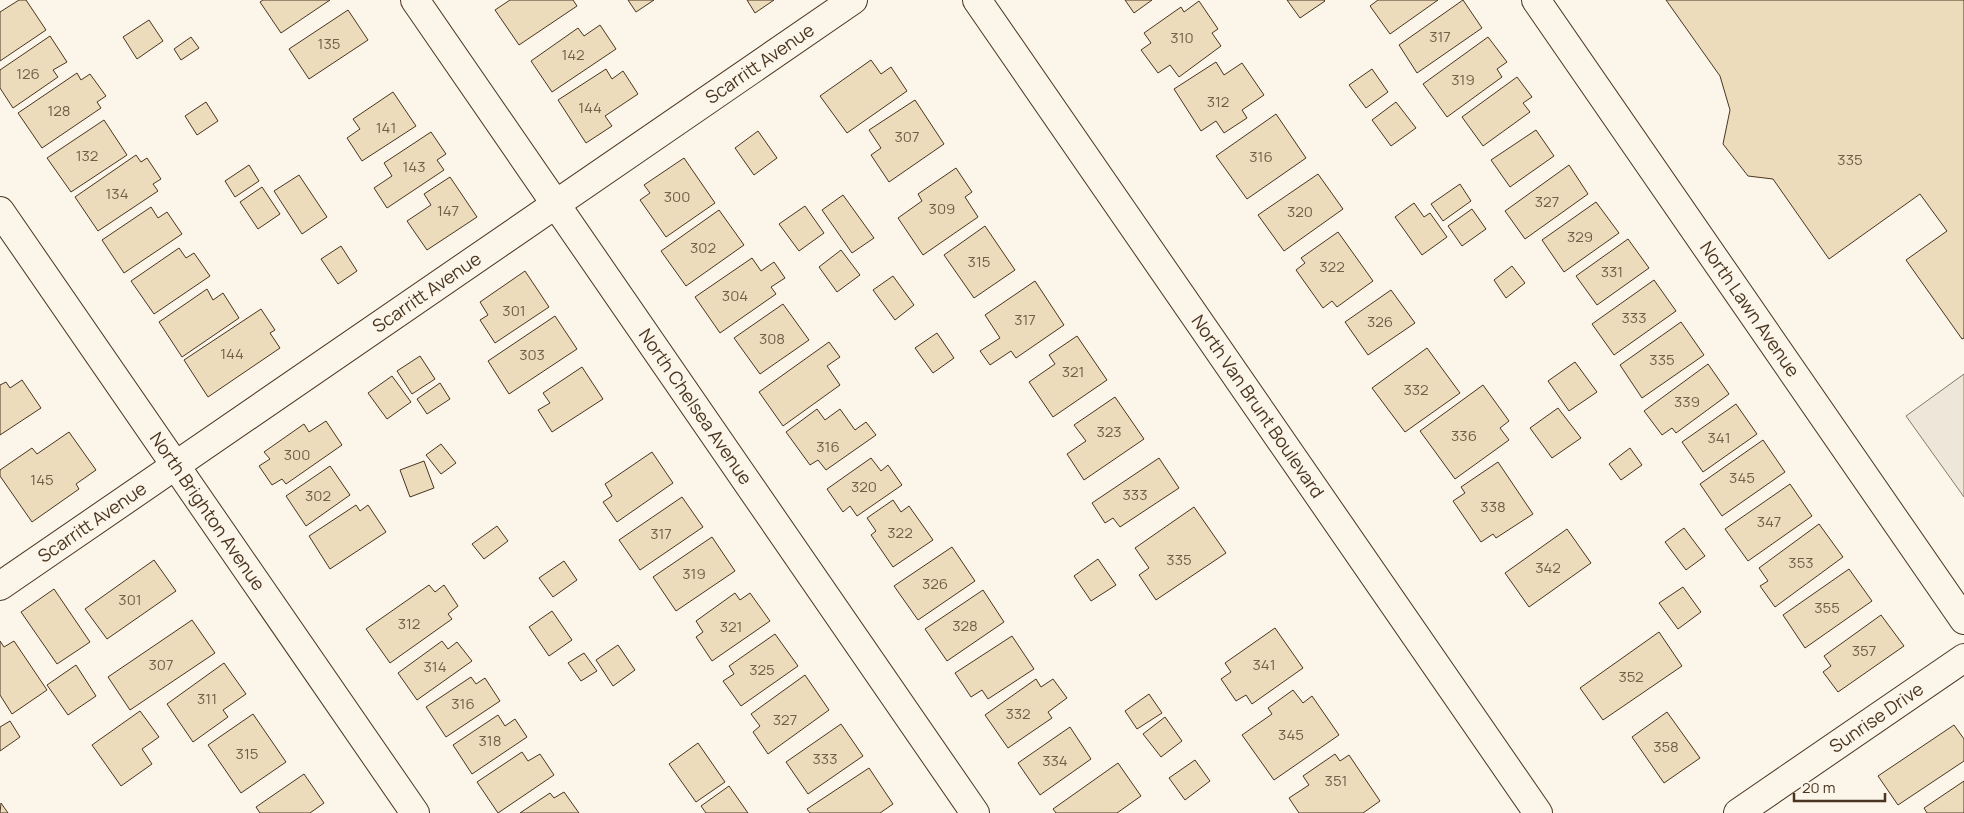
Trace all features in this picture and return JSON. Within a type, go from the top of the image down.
[{"type":"street","name":"North Chelsea Avenue","points":[[415,0],[975,813]]},
{"type":"street","name":"Scarritt Avenue","points":[[0,586],[853,0]]},
{"type":"street","name":"North Van Brunt Boulevard","points":[[977,0],[1538,813]]},
{"type":"street","name":"North Lawn Avenue","points":[[1536,0],[1964,620]]},
{"type":"street","name":"North Brighton Avenue","points":[[0,211],[415,813]]},
{"type":"street","name":"Sunrise Drive","points":[[1738,813],[1964,658]]},
{"type":"shaded area","points":[[1964,374],[1964,497],[1906,416]]},
{"type":"building","points":[[19,0],[26,0],[46,30],[0,61],[0,12]]},
{"type":"building","points":[[263,0],[330,0],[281,33],[260,2]]},
{"type":"building","points":[[510,0],[573,0],[577,6],[519,45],[495,10]]},
{"type":"building","points":[[628,0],[654,0],[636,12]]},
{"type":"building","points":[[747,0],[774,0],[755,13]]},
{"type":"building","points":[[1125,0],[1152,0],[1134,13]]},
{"type":"building","points":[[1287,0],[1324,0],[1325,1],[1300,18]]},
{"type":"building","points":[[1378,0],[1438,0],[1390,34],[1370,6]]},
{"type":"building","points":[[1463,0],[1482,28],[1417,73],[1399,45]]},
{"type":"building","points":[[1666,0],[1964,0],[1964,338],[1962,339],[1906,260],[1947,231],[1920,194],[1829,259],[1773,179],[1748,176],[1723,144],[1730,110],[1720,76]]},
{"type":"building","points":[[1199,1],[1218,29],[1212,33],[1221,46],[1179,77],[1170,65],[1158,73],[1141,50],[1151,43],[1144,33],[1181,7],[1184,12]]},
{"type":"building","points":[[348,10],[368,40],[309,79],[289,49]]},
{"type":"building","points":[[149,20],[163,41],[137,59],[123,37]]},
{"type":"building","points":[[600,25],[616,49],[552,92],[531,61],[578,28],[584,36]]},
{"type":"building","points":[[50,36],[67,62],[53,70],[58,77],[13,108],[0,88],[0,70]]},
{"type":"building","points":[[191,37],[199,48],[181,60],[174,49]]},
{"type":"building","points":[[1488,37],[1507,62],[1497,69],[1502,77],[1447,117],[1423,84]]},
{"type":"building","points":[[871,60],[881,74],[891,67],[907,91],[847,133],[820,96]]},
{"type":"building","points":[[1216,62],[1224,75],[1242,63],[1264,95],[1242,110],[1247,118],[1224,133],[1216,121],[1201,131],[1174,89]]},
{"type":"building","points":[[606,69],[612,79],[623,71],[638,94],[605,116],[612,126],[586,143],[558,100]]},
{"type":"building","points":[[1372,69],[1388,92],[1366,108],[1349,85]]},
{"type":"building","points":[[77,73],[81,80],[90,74],[106,96],[97,102],[101,108],[42,148],[18,113]]},
{"type":"building","points":[[1517,77],[1532,97],[1523,103],[1530,112],[1483,146],[1462,117]]},
{"type":"building","points":[[393,92],[416,126],[362,161],[347,138],[360,129],[353,119]]},
{"type":"building","points":[[915,100],[944,144],[889,182],[871,155],[881,148],[869,130]]},
{"type":"building","points":[[206,102],[218,121],[197,135],[185,116]]},
{"type":"building","points":[[1396,102],[1416,128],[1391,146],[1372,120]]},
{"type":"building","points":[[1276,114],[1306,158],[1247,199],[1216,156]]},
{"type":"building","points":[[104,120],[127,155],[71,192],[47,158]]},
{"type":"building","points":[[1536,130],[1554,156],[1510,187],[1491,160]]},
{"type":"building","points":[[758,131],[777,158],[754,175],[735,148]]},
{"type":"building","points":[[431,132],[446,154],[437,160],[444,170],[387,208],[374,188],[392,176],[384,163]]},
{"type":"building","points":[[136,155],[141,162],[147,158],[161,179],[153,184],[158,191],[98,231],[75,197]]},
{"type":"building","points":[[684,158],[715,203],[666,237],[640,200],[650,193],[644,185]]},
{"type":"building","points":[[249,165],[259,181],[235,197],[225,181]]},
{"type":"building","points":[[1569,165],[1588,194],[1525,239],[1505,211]]},
{"type":"building","points":[[956,168],[972,192],[965,197],[978,217],[923,255],[898,218],[922,201],[918,194]]},
{"type":"building","points":[[1318,174],[1343,209],[1284,251],[1258,215]]},
{"type":"building","points":[[299,175],[327,217],[302,234],[274,191]]},
{"type":"building","points":[[450,177],[477,217],[427,250],[407,221],[431,205],[424,194]]},
{"type":"building","points":[[1460,184],[1471,201],[1443,221],[1431,204]]},
{"type":"building","points":[[262,187],[280,214],[258,229],[240,202]]},
{"type":"building","points":[[843,195],[874,238],[852,253],[822,210]]},
{"type":"building","points":[[1596,202],[1619,233],[1564,272],[1542,240]]},
{"type":"building","points":[[1414,203],[1424,217],[1430,213],[1447,237],[1422,255],[1395,217]]},
{"type":"building","points":[[805,206],[824,233],[799,251],[779,224]]},
{"type":"building","points":[[151,207],[158,218],[167,212],[182,234],[124,273],[102,240]]},
{"type":"building","points":[[1472,209],[1486,229],[1462,246],[1448,226]]},
{"type":"building","points":[[719,210],[744,245],[686,286],[661,251]]},
{"type":"building","points":[[985,226],[1015,270],[974,298],[944,255]]},
{"type":"building","points":[[1338,232],[1373,281],[1337,307],[1332,301],[1323,308],[1296,270],[1305,263],[1301,258]]},
{"type":"building","points":[[1628,239],[1649,268],[1597,305],[1576,276]]},
{"type":"building","points":[[341,246],[357,271],[338,284],[321,259]]},
{"type":"building","points":[[179,248],[186,258],[194,253],[210,276],[154,314],[131,281]]},
{"type":"building","points":[[841,250],[860,275],[837,292],[819,267]]},
{"type":"building","points":[[752,258],[761,271],[774,262],[785,278],[771,287],[776,294],[720,333],[695,297]]},
{"type":"building","points":[[1512,266],[1525,283],[1506,298],[1494,280]]},
{"type":"building","points":[[525,271],[549,307],[495,343],[480,320],[488,315],[480,302]]},
{"type":"building","points":[[893,276],[914,305],[895,320],[873,290]]},
{"type":"building","points":[[1654,280],[1676,311],[1614,355],[1592,324]]},
{"type":"building","points":[[1035,281],[1064,325],[1016,358],[1011,351],[990,365],[980,351],[1000,338],[985,315]]},
{"type":"building","points":[[207,289],[213,300],[223,293],[239,318],[182,357],[159,322]]},
{"type":"building","points":[[1391,290],[1415,323],[1368,355],[1345,322]]},
{"type":"building","points":[[783,304],[809,340],[760,374],[734,338]]},
{"type":"building","points":[[261,309],[275,330],[270,333],[280,348],[208,397],[184,360]]},
{"type":"building","points":[[555,316],[577,349],[509,394],[488,361]]},
{"type":"building","points":[[1681,322],[1704,355],[1642,398],[1620,365]]},
{"type":"building","points":[[937,333],[954,358],[933,373],[915,348]]},
{"type":"building","points":[[1077,336],[1107,380],[1053,417],[1029,382],[1055,364],[1049,355]]},
{"type":"building","points":[[829,342],[840,357],[827,366],[840,385],[783,426],[759,392]]},
{"type":"building","points":[[1427,348],[1460,393],[1405,432],[1372,388]]},
{"type":"building","points":[[420,356],[435,379],[412,394],[397,371]]},
{"type":"building","points":[[1575,362],[1597,392],[1569,411],[1548,381]]},
{"type":"building","points":[[1708,364],[1729,394],[1676,433],[1672,428],[1662,435],[1644,411]]},
{"type":"building","points":[[582,367],[603,399],[552,432],[538,410],[550,403],[543,393]]},
{"type":"building","points":[[392,376],[411,402],[387,419],[368,393]]},
{"type":"building","points":[[22,380],[41,408],[0,435],[0,385],[6,382],[10,388]]},
{"type":"building","points":[[440,383],[450,399],[427,414],[417,399]]},
{"type":"building","points":[[1483,385],[1509,421],[1500,428],[1509,440],[1455,479],[1420,431]]},
{"type":"building","points":[[1115,397],[1144,439],[1084,480],[1067,454],[1086,441],[1074,425]]},
{"type":"building","points":[[1736,404],[1757,434],[1703,472],[1682,442]]},
{"type":"building","points":[[1558,408],[1581,438],[1552,458],[1530,428]]},
{"type":"building","points":[[817,409],[825,420],[840,409],[855,430],[866,422],[876,435],[826,470],[818,460],[810,465],[786,432]]},
{"type":"building","points":[[326,421],[342,445],[286,484],[282,479],[272,485],[259,466],[270,459],[264,452],[304,424],[309,432]]},
{"type":"building","points":[[69,432],[96,470],[76,484],[79,489],[32,522],[0,476],[0,470],[32,448],[37,454]]},
{"type":"building","points":[[1763,440],[1785,472],[1722,516],[1700,484]]},
{"type":"building","points":[[441,444],[456,463],[441,474],[426,455]]},
{"type":"building","points":[[1630,448],[1642,465],[1621,480],[1609,464]]},
{"type":"building","points":[[652,452],[673,483],[617,522],[603,502],[612,496],[605,484]]},
{"type":"building","points":[[871,458],[881,471],[888,465],[902,485],[857,516],[850,506],[843,512],[827,489]]},
{"type":"building","points":[[1159,458],[1179,488],[1120,527],[1113,518],[1105,523],[1092,503]]},
{"type":"building","points":[[424,461],[434,488],[410,497],[400,470]]},
{"type":"building","points":[[1498,462],[1533,514],[1496,538],[1493,534],[1481,542],[1453,501],[1465,493],[1461,487]]},
{"type":"building","points":[[330,466],[350,495],[306,526],[286,496]]},
{"type":"building","points":[[1790,484],[1812,516],[1748,561],[1725,529]]},
{"type":"building","points":[[682,497],[703,527],[640,570],[619,540]]},
{"type":"building","points":[[893,500],[901,512],[909,506],[933,540],[893,567],[871,535],[876,531],[867,518]]},
{"type":"building","points":[[356,505],[360,511],[368,505],[386,532],[330,569],[309,536]]},
{"type":"building","points":[[1194,507],[1226,553],[1156,600],[1139,575],[1149,568],[1135,548]]},
{"type":"building","points":[[1819,524],[1843,557],[1775,607],[1760,586],[1768,581],[1759,568]]},
{"type":"building","points":[[497,526],[508,541],[484,559],[472,544]]},
{"type":"building","points":[[1684,528],[1705,556],[1686,570],[1665,542]]},
{"type":"building","points":[[1567,529],[1591,563],[1529,607],[1505,573]]},
{"type":"building","points":[[712,537],[735,571],[676,611],[653,577]]},
{"type":"building","points":[[952,547],[975,581],[918,620],[894,586]]},
{"type":"building","points":[[1098,559],[1116,585],[1091,601],[1074,576]]},
{"type":"building","points":[[154,560],[176,591],[107,639],[85,609]]},
{"type":"building","points":[[564,561],[577,580],[553,597],[539,578]]},
{"type":"building","points":[[1849,569],[1872,601],[1805,648],[1783,615]]},
{"type":"building","points":[[429,585],[435,592],[444,585],[458,606],[448,614],[452,619],[390,663],[366,629]]},
{"type":"building","points":[[1683,587],[1701,612],[1678,629],[1659,603]]},
{"type":"building","points":[[54,589],[90,642],[57,664],[21,612]]},
{"type":"building","points":[[983,590],[1004,622],[947,661],[925,629]]},
{"type":"building","points":[[735,593],[740,600],[750,593],[770,621],[712,661],[696,637],[703,632],[696,621]]},
{"type":"building","points":[[552,611],[572,640],[549,656],[529,627]]},
{"type":"building","points":[[1881,615],[1904,646],[1838,692],[1823,672],[1831,666],[1824,656]]},
{"type":"building","points":[[192,620],[215,653],[130,710],[108,677]]},
{"type":"building","points":[[1275,628],[1303,668],[1252,704],[1246,695],[1236,701],[1221,679],[1231,672],[1225,663]]},
{"type":"building","points":[[1659,632],[1682,666],[1603,720],[1580,688]]},
{"type":"building","points":[[775,634],[798,666],[741,706],[723,681],[734,674],[729,666]]},
{"type":"building","points":[[1012,636],[1034,669],[988,699],[982,690],[971,697],[955,673]]},
{"type":"building","points":[[0,641],[4,647],[14,641],[47,690],[12,714],[0,695]]},
{"type":"building","points":[[442,641],[448,649],[457,642],[472,661],[417,700],[398,673]]},
{"type":"building","points":[[618,645],[635,670],[613,686],[596,660]]},
{"type":"building","points":[[584,653],[597,671],[581,681],[568,663]]},
{"type":"building","points":[[224,663],[246,694],[223,710],[228,717],[193,742],[167,704]]},
{"type":"building","points":[[76,665],[96,696],[68,715],[47,685]]},
{"type":"building","points":[[805,675],[829,710],[768,754],[753,732],[760,726],[751,714]]},
{"type":"building","points":[[471,677],[476,684],[485,678],[500,701],[446,737],[426,707]]},
{"type":"building","points":[[1036,679],[1041,687],[1053,679],[1067,698],[1048,712],[1052,718],[1008,748],[985,715]]},
{"type":"building","points":[[1293,690],[1303,703],[1312,696],[1339,735],[1274,780],[1242,735],[1272,714],[1268,708]]},
{"type":"building","points":[[1149,694],[1162,713],[1137,729],[1125,711]]},
{"type":"building","points":[[140,711],[159,737],[142,749],[152,764],[121,786],[92,745]]},
{"type":"building","points":[[1667,712],[1700,758],[1664,783],[1632,737]]},
{"type":"building","points":[[253,714],[286,762],[241,793],[208,745]]},
{"type":"building","points":[[498,715],[505,726],[515,719],[527,737],[472,774],[453,745]]},
{"type":"building","points":[[1165,717],[1182,741],[1161,757],[1143,734]]},
{"type":"building","points":[[10,721],[20,737],[0,751],[0,727]]},
{"type":"building","points":[[841,724],[863,756],[808,794],[786,762]]},
{"type":"building","points":[[1954,725],[1964,739],[1964,761],[1898,805],[1878,776]]},
{"type":"building","points":[[1070,727],[1091,759],[1040,795],[1018,763]]},
{"type":"building","points":[[698,743],[725,782],[696,802],[669,764]]},
{"type":"building","points":[[522,752],[528,761],[540,754],[554,775],[498,813],[477,782]]},
{"type":"building","points":[[1335,754],[1340,761],[1349,755],[1380,801],[1363,813],[1299,813],[1289,798],[1309,785],[1303,776]]},
{"type":"building","points":[[1195,760],[1210,781],[1185,800],[1169,778]]},
{"type":"building","points":[[1118,763],[1141,796],[1117,813],[1056,813],[1053,809]]},
{"type":"building","points":[[869,768],[893,804],[880,813],[810,813],[807,809]]},
{"type":"building","points":[[304,774],[324,803],[310,813],[260,813],[256,807]]},
{"type":"building","points":[[1964,781],[1964,813],[1927,813],[1924,808]]},
{"type":"building","points":[[729,786],[748,813],[706,813],[701,806]]},
{"type":"building","points":[[564,792],[579,813],[520,813],[550,793],[554,798]]},
{"type":"building","points":[[1,803],[8,813],[0,813]]}]
